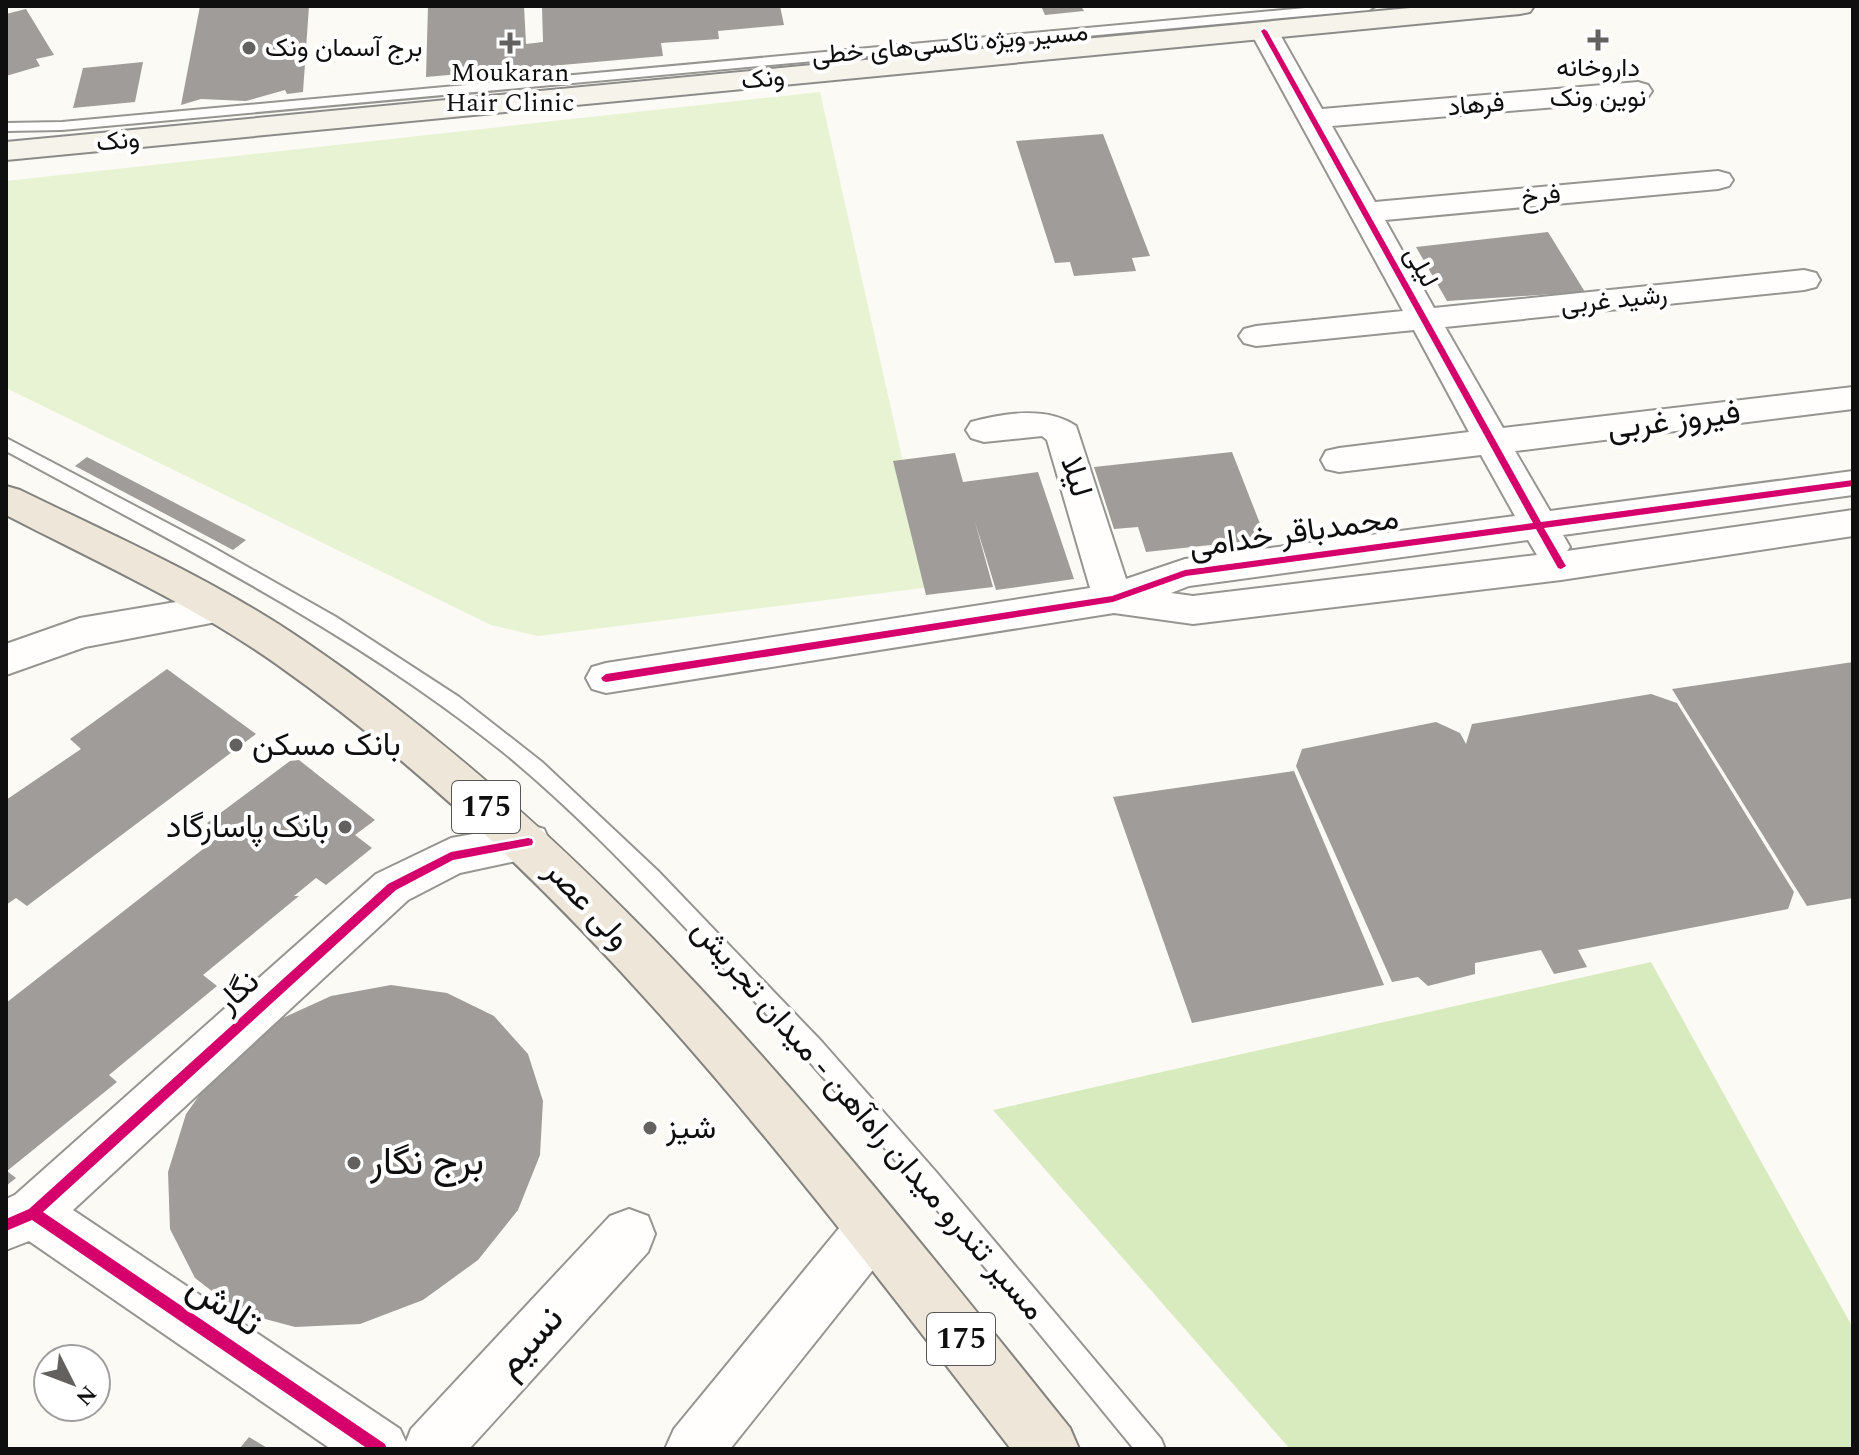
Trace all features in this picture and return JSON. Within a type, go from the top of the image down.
[{"type":"main road","name":"ونک","points":[[6,151],[1520,6]]},
{"type":"main road","name":"ولی عصر","points":[[6,499],[218,609],[288,651],[342,690],[528,842],[764,1094],[1049,1449]]},
{"type":"street","name":"لیلی","points":[[1264,31],[1561,566]]},
{"type":"street","name":"فرهاد","points":[[1314,119],[1638,91]]},
{"type":"street","name":"فرخ","points":[[1365,212],[1718,180]]},
{"type":"street","name":"رشید غربی","points":[[1256,336],[1804,280]]},
{"type":"street","name":"فیروز غربی","points":[[1339,460],[1853,398]]},
{"type":"street","name":"لیلا","points":[[984,430],[1049,424],[1063,434],[1113,599]]},
{"type":"street","name":"محمدباقر خدامی","points":[[606,678],[1113,599],[1185,573],[1853,483]]},
{"type":"street","name":"محمدباقر خدامی","points":[[1113,599],[1193,610],[1561,566],[1853,523]]},
{"type":"street","points":[[6,660],[80,633],[218,609]]},
{"type":"street","name":"نگار","points":[[20,1219],[392,887],[451,856],[528,842]]},
{"type":"street","name":"تلاش","points":[[20,1219],[380,1449]]},
{"type":"street","points":[[694,1449],[873,1228]]},
{"type":"street","name":"نسیم","points":[[431,1449],[629,1234]]},
{"type":"lane","name":"مسیر ویژه تاکسی‌های خطی","points":[[6,127],[110,121],[1369,6]]},
{"type":"lane","name":"مسیر تندرو میدان راه‌آهن - میدان تجریش","points":[[6,444],[269,588],[376,651],[509,746],[619,846],[769,997],[920,1168],[1151,1449]]},
{"type":"green space","points":[[820,92],[931,587],[538,636],[491,625],[6,388],[6,181]]},
{"type":"green space","points":[[1651,962],[1853,1328],[1853,1449],[1290,1449],[993,1110]]},
{"type":"building","name":"برج آسمان ونک","points":[[200,6],[309,6],[303,92],[287,94],[285,90],[246,101],[201,99],[181,105]]},
{"type":"building","points":[[428,6],[524,6],[526,44],[543,42],[542,6],[780,6],[784,25],[718,31],[719,39],[661,43],[663,56],[426,77]]},
{"type":"building","points":[[1041,6],[1081,6],[1084,11],[1045,15]]},
{"type":"building","points":[[26,9],[54,55],[36,59],[40,66],[6,76],[6,14]]},
{"type":"building","points":[[143,62],[135,102],[73,108],[83,68]]},
{"type":"building","points":[[1103,134],[1150,256],[1132,258],[1136,271],[1074,276],[1070,262],[1055,263],[1016,141]]},
{"type":"building","points":[[1548,232],[1585,292],[1447,301],[1416,247]]},
{"type":"building","points":[[1232,452],[1266,539],[1146,552],[1138,527],[1114,529],[1094,467]]},
{"type":"building","points":[[955,453],[963,482],[1038,472],[1074,579],[996,590],[975,522],[993,587],[926,595],[893,461]]},
{"type":"building","points":[[87,457],[246,540],[233,550],[75,466]]},
{"type":"building","points":[[1853,662],[1853,898],[1807,906],[1672,689]]},
{"type":"building","points":[[167,669],[256,734],[27,906],[16,898],[6,905],[6,800],[81,749],[70,739]]},
{"type":"building","points":[[1651,694],[1677,703],[1794,892],[1788,909],[1578,950],[1587,967],[1554,974],[1541,950],[1475,963],[1475,974],[1428,986],[1418,977],[1392,982],[1296,766],[1302,749],[1436,722],[1460,733],[1466,744],[1472,724]]},
{"type":"building","points":[[299,760],[375,820],[355,835],[372,848],[326,885],[316,878],[294,896],[299,896],[203,975],[217,986],[109,1075],[117,1082],[7,1171],[16,1178],[6,1186],[6,1003],[221,835],[207,823],[290,761]]},
{"type":"building","points":[[1294,771],[1384,985],[1192,1023],[1113,797]]},
{"type":"building","name":"برج نگار","points":[[391,985],[447,993],[494,1016],[528,1054],[543,1101],[540,1155],[518,1210],[478,1260],[423,1300],[360,1324],[295,1327],[239,1312],[195,1278],[170,1229],[168,1172],[186,1114],[223,1062],[274,1022],[331,996]]},
{"type":"building","points":[[249,1437],[269,1449],[239,1449]]},
{"type":"cycle path","points":[[1264,31],[1561,566]]},
{"type":"cycle path","points":[[606,678],[1113,599],[1185,573],[1853,483]]},
{"type":"cycle path","points":[[6,1225],[33,1213],[392,887],[451,856],[528,842]]},
{"type":"cycle path","points":[[33,1213],[380,1449]]},
{"type":"place","name":"داروخانه نوین ونک","points":[[1598,40]]},
{"type":"place","name":"Moukaran Hair Clinic","points":[[510,43]]},
{"type":"place","name":"برج آسمان ونک","points":[[249,48]]},
{"type":"place","name":"بانک مسکن","points":[[236,745]]},
{"type":"place","name":"بانک پاسارگاد","points":[[345,827]]},
{"type":"place","name":"شیز","points":[[650,1128]]},
{"type":"place","name":"برج نگار","points":[[354,1163]]}]
